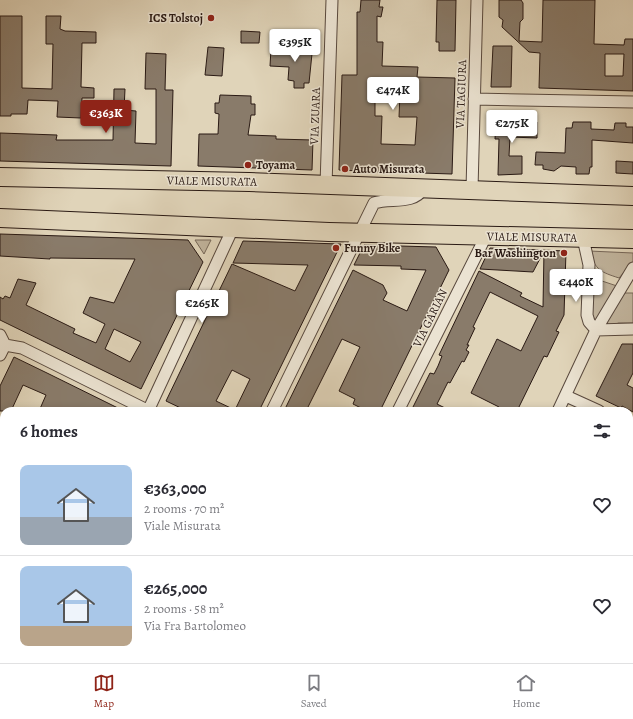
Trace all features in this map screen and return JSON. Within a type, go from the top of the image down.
[{"type":"main road","name":"VIALE MISURATA","points":[[0,178],[472,189],[633,196]]},
{"type":"main road","name":"VIALE MISURATA","points":[[0,218],[359,233],[633,239]]},
{"type":"street","name":"VIA ZUARA","points":[[326,185],[332,0]]},
{"type":"street","name":"VIA TAGIURA","points":[[472,189],[477,0]]},
{"type":"street","points":[[474,99],[633,102]]},
{"type":"street","points":[[274,407],[374,203],[380,201],[404,200],[416,197],[420,195],[424,188]]},
{"type":"street","points":[[150,407],[233,228]]},
{"type":"street","name":"VIA GARIAN","points":[[400,407],[486,236]]},
{"type":"street","points":[[583,238],[588,265],[587,315],[589,322],[596,330]]},
{"type":"street","points":[[560,407],[596,330],[633,268]]},
{"type":"street","points":[[596,330],[633,329]]},
{"type":"street","points":[[2,345],[22,348],[140,407]]},
{"type":"street","points":[[566,396],[589,407]]},
{"type":"shaded area","points":[[195,240],[211,240],[204,254]]},
{"type":"shaded area","points":[[589,251],[633,253],[633,262],[619,278],[600,270],[594,263]]},
{"type":"shaded area","points":[[593,278],[617,286],[596,322],[592,314]]},
{"type":"shaded area","points":[[623,293],[633,293],[633,323],[618,323],[612,327],[605,325]]},
{"type":"building","points":[[361,0],[380,0],[379,7],[383,7],[381,17],[377,16],[377,42],[383,42],[382,66],[418,67],[417,77],[455,78],[452,174],[421,173],[421,167],[381,167],[381,172],[339,170],[342,75],[357,75],[357,12],[360,12]],"holes":[[[375,93],[400,93],[399,117],[417,117],[415,145],[381,144],[382,116],[375,116]]]},
{"type":"building","points":[[437,0],[456,0],[455,51],[439,51],[439,42],[436,42]]},
{"type":"building","points":[[499,0],[521,0],[523,3],[523,19],[520,22],[519,41],[542,42],[543,0],[595,0],[594,44],[624,45],[625,39],[633,39],[633,91],[539,88],[540,53],[529,52],[502,27],[503,20],[499,17]],"holes":[[[605,54],[624,54],[623,76],[605,76]]]},
{"type":"building","points":[[0,16],[22,16],[22,88],[52,89],[53,44],[46,44],[46,16],[61,16],[60,29],[65,31],[96,32],[96,43],[82,43],[81,87],[94,88],[94,98],[82,98],[81,118],[57,117],[58,101],[28,100],[27,114],[0,116]]},
{"type":"building","points":[[241,31],[260,32],[259,43],[241,43]]},
{"type":"building","points":[[303,44],[313,44],[309,83],[304,83],[304,88],[294,88],[294,81],[288,80],[289,67],[270,66],[271,49],[291,50],[291,47],[302,48]]},
{"type":"building","points":[[493,46],[512,46],[511,87],[491,87]]},
{"type":"building","points":[[208,47],[224,48],[222,76],[205,75]]},
{"type":"building","points":[[146,53],[166,54],[165,90],[173,90],[171,166],[0,161],[0,133],[57,135],[56,140],[113,140],[114,89],[125,89],[124,110],[136,111],[135,143],[156,144],[156,89],[145,89]]},
{"type":"building","points":[[220,95],[251,96],[251,104],[255,104],[255,115],[251,115],[248,135],[276,136],[276,139],[313,140],[312,170],[198,166],[199,134],[218,134],[219,114],[215,113],[215,103],[219,103]]},
{"type":"building","points":[[496,120],[537,122],[537,138],[510,137],[509,156],[522,156],[522,174],[498,175],[499,139],[495,139]]},
{"type":"building","points":[[573,122],[591,122],[591,129],[614,130],[615,123],[626,123],[626,127],[633,127],[633,143],[592,140],[592,167],[590,167],[589,174],[576,174],[576,167],[561,166],[554,171],[543,169],[543,165],[535,165],[536,152],[565,153],[566,128],[572,128]]},
{"type":"building","points":[[616,161],[633,162],[633,174],[616,173]]},
{"type":"building","points":[[0,234],[188,240],[203,262],[141,389],[0,320],[0,297],[3,299],[5,296],[10,298],[18,279],[36,283],[26,305],[75,329],[73,333],[96,343],[105,324],[83,313],[90,297],[114,303],[135,259],[50,259],[0,256]],"holes":[[[114,329],[141,342],[130,362],[105,349]]]},
{"type":"building","points":[[243,241],[341,244],[261,407],[236,407],[250,379],[232,370],[216,401],[229,407],[179,407],[166,401],[232,264],[295,291],[308,265],[233,263]]},
{"type":"building","points":[[364,245],[436,247],[449,270],[382,407],[359,407],[353,404],[355,399],[339,391],[360,347],[342,339],[308,407],[286,407],[353,270],[383,285],[387,293],[383,300],[407,311],[426,270],[401,269],[401,266],[354,265]]},
{"type":"building","points":[[490,248],[566,251],[564,315],[556,331],[559,332],[547,357],[544,356],[519,407],[499,407],[471,393],[497,339],[521,351],[538,316],[490,292],[473,327],[475,328],[466,350],[469,352],[464,362],[462,361],[450,383],[448,382],[437,404],[443,407],[413,407],[430,373],[434,374],[438,366],[442,356],[439,355],[479,271],[522,293],[520,296],[543,307],[544,251],[533,272],[480,269]]},
{"type":"building","points":[[622,344],[633,344],[633,373],[627,385],[633,388],[633,407],[619,407],[596,396]]},
{"type":"building","points":[[14,357],[116,407],[41,407],[46,395],[23,385],[13,407],[0,407],[0,386]]},
{"type":"place","name":"ICS Tolstoj","points":[[211,18]]},
{"type":"place","name":"Toyama","points":[[248,165]]},
{"type":"place","name":"Auto Misurata","points":[[345,169]]},
{"type":"place","name":"Funny Bike","points":[[336,248]]},
{"type":"place","name":"Bar Washington","points":[[564,253]]}]
